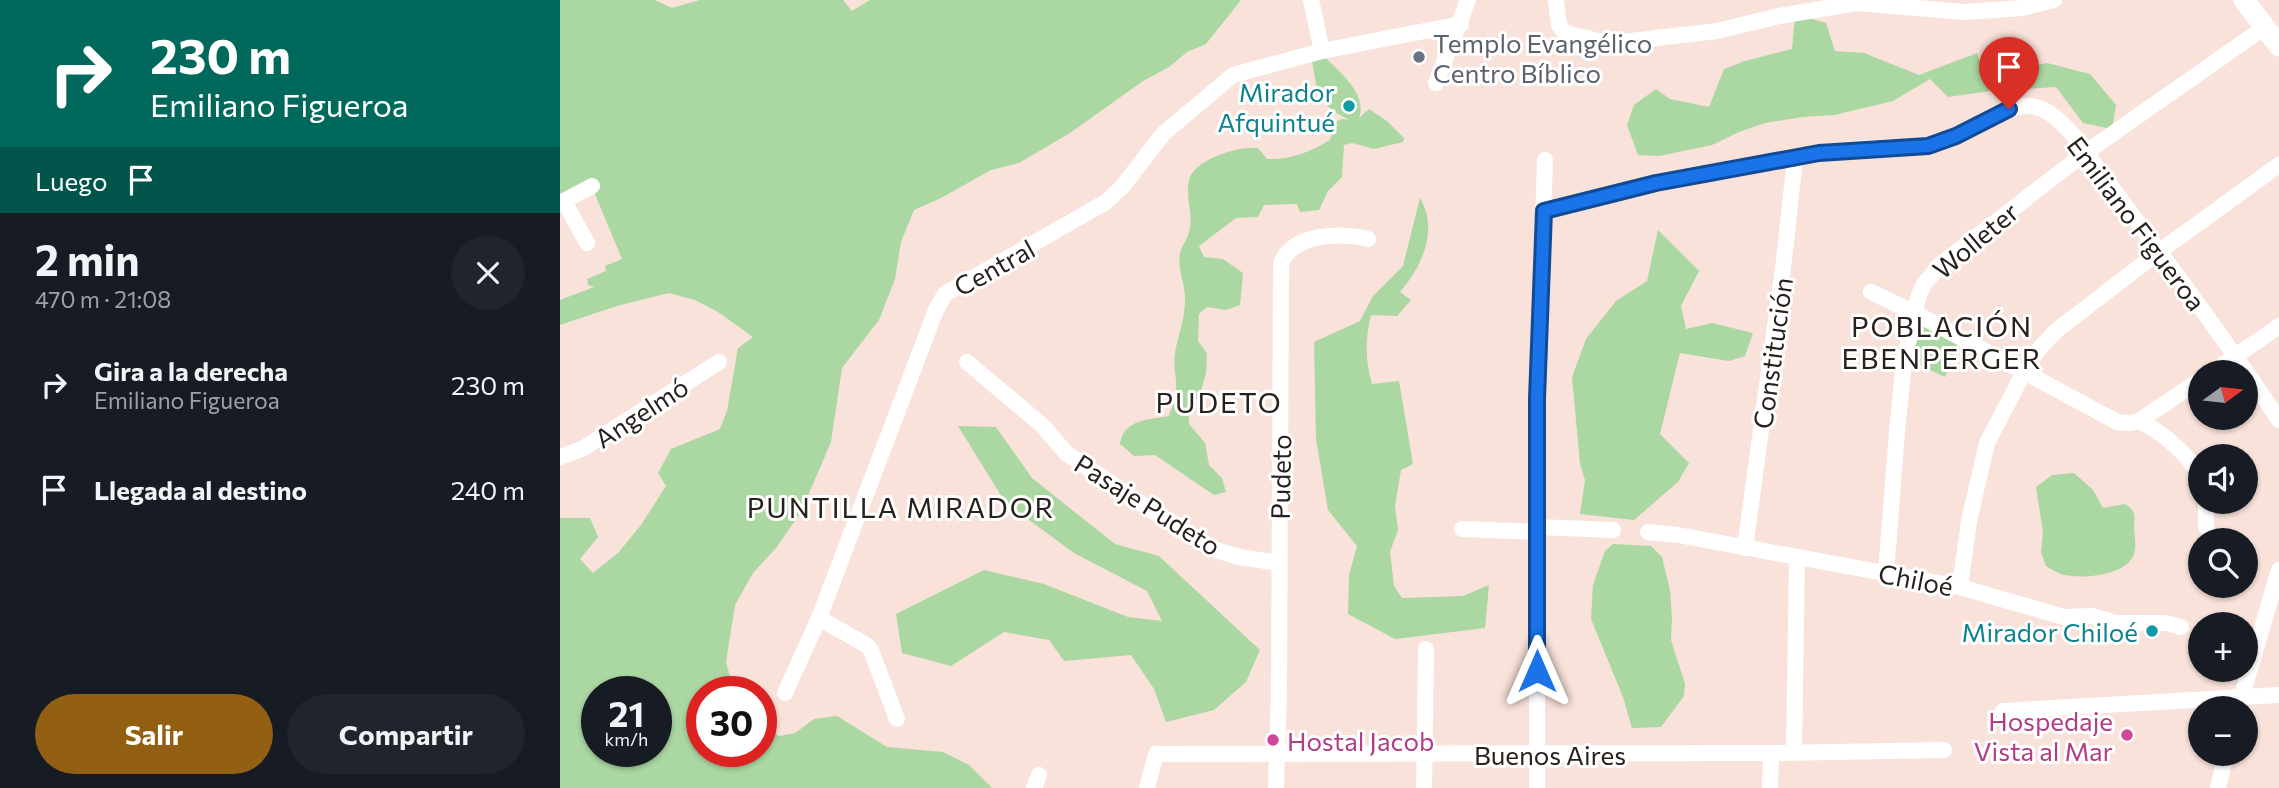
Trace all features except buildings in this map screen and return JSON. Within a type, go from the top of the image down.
[{"type":"main road","points":[[2244,0],[2279,46]]},
{"type":"street","points":[[1311,0],[1322,51]]},
{"type":"street","points":[[1436,83],[1461,24],[1468,0]]},
{"type":"street","points":[[1556,0],[1557,17],[1562,30],[1569,36],[1603,42],[1717,31],[1778,8],[1857,3],[1908,5],[1965,12],[2022,8],[2054,0]]},
{"type":"street","name":"Central","points":[[785,693],[819,618],[936,310],[945,294],[1106,202],[1122,187],[1163,134],[1233,75],[1322,51],[1461,24]]},
{"type":"street","name":"Wolleter","points":[[1886,573],[1904,362],[1913,312],[1924,284],[1941,264],[2085,153],[2264,27]]},
{"type":"street","name":"Emiliano Figueroa","points":[[1544,211],[1656,183],[1819,153],[1928,146],[1956,136],[2009,109],[2035,106],[2049,112],[2064,126],[2085,153],[2160,251],[2279,420]]},
{"type":"street","name":"Constitución","points":[[1745,548],[1796,158]]},
{"type":"street","points":[[1537,788],[1537,399],[1545,160]]},
{"type":"street","points":[[1960,587],[1969,521],[1984,453],[1995,426],[2038,350],[2057,330],[2279,165]]},
{"type":"street","points":[[587,243],[562,202],[592,186]]},
{"type":"street","name":"Pudeto","points":[[1276,788],[1281,264],[1284,255],[1289,251],[1320,237],[1348,235],[1368,239]]},
{"type":"street","points":[[1871,292],[2116,422],[2131,424],[2139,421],[2188,388]]},
{"type":"street","points":[[2230,360],[2279,326]]},
{"type":"street","name":"Angelmó","points":[[560,457],[582,449],[719,362]]},
{"type":"street","name":"Pasaje Pudeto","points":[[967,362],[1043,426],[1066,453],[1151,510],[1216,550],[1239,557],[1279,563]]},
{"type":"street","points":[[2139,421],[2149,425],[2188,460]]},
{"type":"street","points":[[2206,514],[2206,527]]},
{"type":"street","points":[[1462,529],[1613,530]]},
{"type":"street","name":"Chiloé","points":[[1648,532],[1678,535],[1960,587],[2064,617],[2092,616],[2116,623],[2166,623],[2181,627]]},
{"type":"street","points":[[1794,752],[1797,558]]},
{"type":"street","points":[[2241,696],[2279,570]]},
{"type":"street","points":[[819,618],[872,650],[897,719]]},
{"type":"street","points":[[1424,788],[1426,649]]},
{"type":"street","points":[[2258,699],[2279,695]]},
{"type":"street","points":[[2003,711],[2188,705]]},
{"type":"street","name":"Buenos Aires","points":[[1147,788],[1156,754],[1424,755],[1944,750]]},
{"type":"street","points":[[1770,788],[1771,753]]},
{"type":"street","points":[[2218,788],[2223,766]]},
{"type":"green space","points":[[560,0],[655,0],[672,8],[700,0],[843,0],[852,11],[870,0],[1241,0],[1206,44],[1187,52],[1070,133],[1019,163],[991,170],[914,210],[901,242],[895,279],[879,320],[842,368],[831,442],[801,512],[776,548],[753,573],[735,605],[726,662],[730,676],[686,676],[686,767],[777,767],[777,735],[795,733],[814,719],[837,716],[887,747],[943,752],[969,765],[992,788],[560,788],[560,518],[590,518],[598,537],[580,559],[593,573],[618,553],[641,525],[666,486],[658,473],[671,449],[720,429],[727,411],[738,348],[753,337],[718,312],[695,300],[669,293],[617,306],[560,325],[560,300],[594,287],[588,285],[587,279],[606,271],[605,266],[622,259],[592,187],[560,203]]},
{"type":"green space","points":[[1795,14],[1826,23],[1835,51],[1864,53],[1919,75],[1977,53],[1984,76],[2047,63],[2090,74],[2116,105],[2112,129],[2083,123],[2056,87],[1948,97],[1930,79],[1893,101],[1834,115],[1765,123],[1712,145],[1659,156],[1638,155],[1627,125],[1634,105],[1656,89],[1670,99],[1709,107],[1724,69],[1792,49]]},
{"type":"green space","points":[[1325,57],[1356,92],[1361,109],[1359,118],[1369,109],[1387,121],[1404,138],[1403,142],[1374,149],[1352,143],[1344,145],[1342,177],[1328,191],[1319,210],[1300,212],[1297,204],[1264,205],[1258,217],[1236,218],[1199,246],[1204,257],[1223,259],[1243,273],[1240,305],[1226,310],[1207,307],[1199,314],[1198,341],[1207,353],[1206,373],[1200,395],[1189,409],[1189,424],[1205,443],[1209,465],[1222,478],[1226,492],[1214,495],[1155,455],[1134,456],[1120,444],[1122,436],[1138,422],[1169,416],[1175,397],[1175,353],[1185,301],[1179,259],[1190,228],[1189,180],[1199,166],[1218,155],[1240,149],[1258,148],[1267,159],[1292,157],[1330,140],[1335,122],[1350,120],[1331,109],[1318,90],[1312,61]]},
{"type":"green space","points":[[1420,198],[1428,223],[1428,235],[1421,259],[1400,292],[1411,300],[1397,316],[1371,315],[1367,341],[1372,384],[1399,381],[1413,464],[1401,470],[1395,506],[1398,530],[1390,552],[1394,586],[1402,598],[1463,596],[1489,585],[1485,628],[1395,639],[1348,614],[1349,575],[1357,546],[1328,510],[1316,439],[1314,342],[1360,321],[1373,296],[1403,266]]},
{"type":"green space","points":[[1658,230],[1699,271],[1681,306],[1686,329],[1712,323],[1753,333],[1745,356],[1729,361],[1680,353],[1660,434],[1689,463],[1678,482],[1634,520],[1580,514],[1585,480],[1580,464],[1572,377],[1586,339],[1616,301],[1647,281]]},
{"type":"green space","points":[[1922,324],[1958,344],[1945,377],[1909,360],[1918,328]]},
{"type":"green space","points":[[958,426],[996,427],[1032,478],[1115,544],[1159,556],[1260,650],[1246,682],[1214,710],[1166,722],[1154,689],[1131,655],[1064,661],[1049,640],[1004,632],[951,666],[902,653],[896,614],[984,570],[1044,584],[1128,617],[1162,621],[1147,591],[1074,553],[1005,502]]},
{"type":"green space","points":[[2074,473],[2093,490],[2103,508],[2125,504],[2134,513],[2134,554],[2130,561],[2113,572],[2069,576],[2046,566],[2041,552],[2043,532],[2036,487],[2052,475]]},
{"type":"green space","points":[[1613,544],[1651,546],[1662,557],[1670,590],[1671,640],[1685,684],[1684,696],[1661,727],[1632,728],[1623,697],[1591,619],[1593,585],[1605,551]]},
{"type":"place","name":"Templo Evangélico Centro Bíblico","points":[[1419,57]]},
{"type":"place","name":"Mirador Afquintué","points":[[1349,106]]},
{"type":"place","name":"Mirador Chiloé","points":[[2152,631]]},
{"type":"place","name":"Hospedaje Vista al Mar","points":[[2127,735]]},
{"type":"place","name":"Hostal Jacob","points":[[1273,740]]},
{"type":"district","name":"POBLACIÓN EBENPERGER","points":[[1942,342]]},
{"type":"district","name":"PUDETO","points":[[1219,402]]},
{"type":"district","name":"PUNTILLA MIRADOR","points":[[901,507]]},
{"type":"route","points":[[1537,671],[1537,399],[1544,211],[1656,183],[1819,153],[1928,146],[1956,136],[2009,109]]}]
